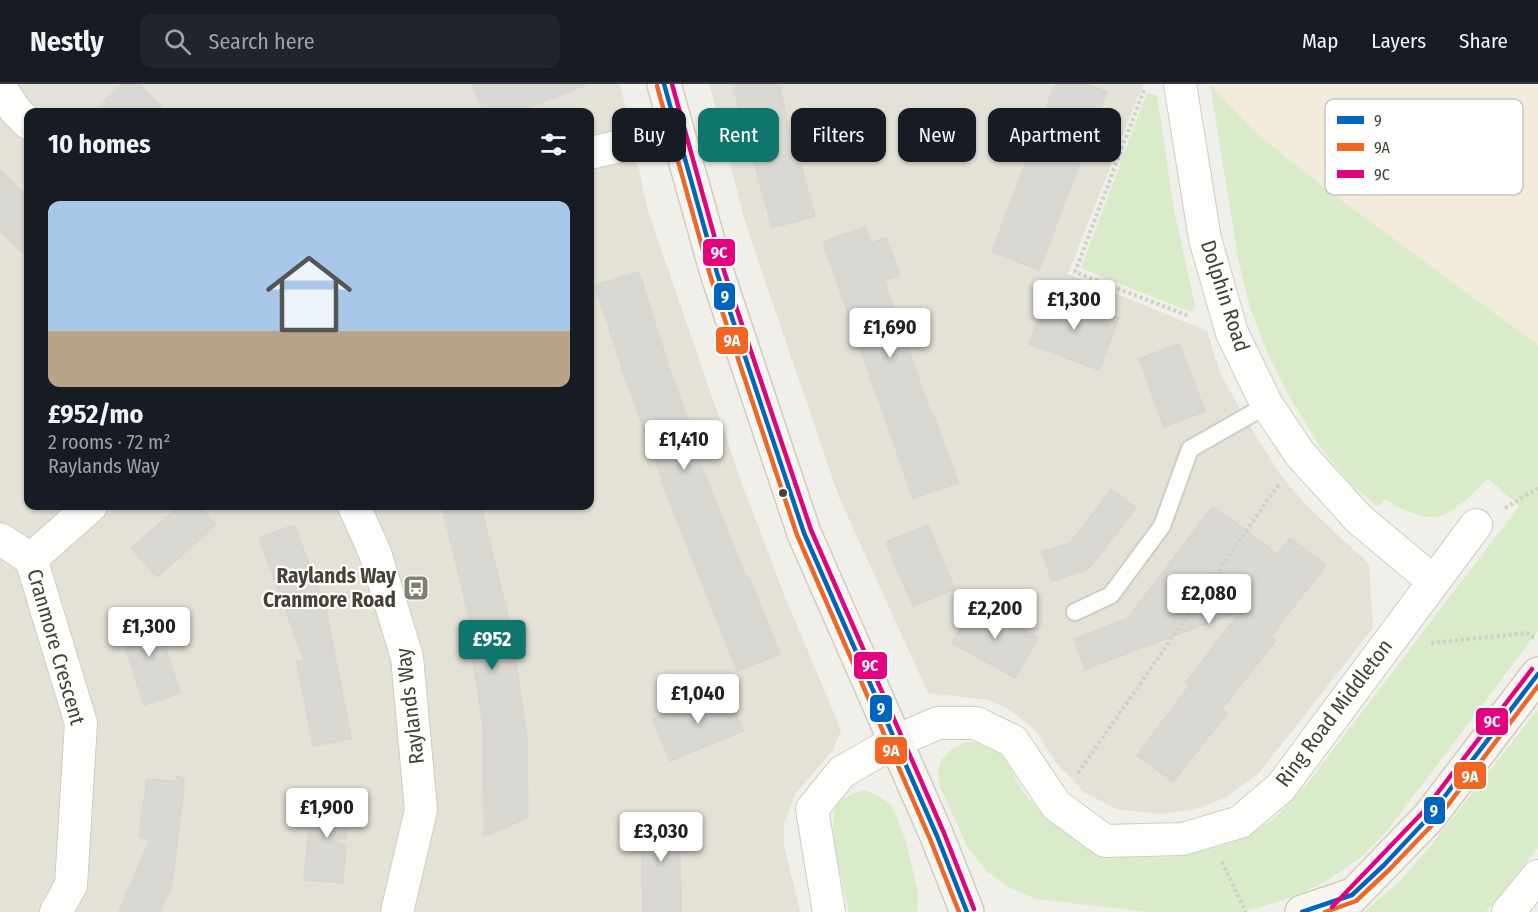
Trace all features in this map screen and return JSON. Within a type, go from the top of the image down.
[{"type":"street","points":[[664,84],[670,108]]},
{"type":"street","name":"Dolphin Road","points":[[1180,84],[1205,239],[1232,333],[1267,405],[1300,454],[1359,519],[1433,581]]},
{"type":"street","points":[[0,87],[24,119]]},
{"type":"street","points":[[594,152],[612,148]]},
{"type":"street","points":[[684,162],[717,273],[804,533],[896,741],[967,912]]},
{"type":"street","points":[[31,559],[86,510]]},
{"type":"street","name":"Raylands Way","points":[[356,510],[375,553],[407,657],[421,810],[397,912]]},
{"type":"street","name":"Ring Road Middleton","points":[[829,912],[812,809],[842,772],[896,741],[938,723],[976,723],[1013,741],[1056,805],[1105,841],[1183,839],[1240,822],[1281,787],[1476,525]]},
{"type":"street","name":"Cranmore Crescent","points":[[0,539],[31,559],[81,723],[71,885],[56,912]]},
{"type":"street","points":[[1302,912],[1344,904],[1384,865],[1429,818],[1538,674]]},
{"type":"street","points":[[1508,912],[1538,876]]},
{"type":"lane","points":[[1075,612],[1111,595],[1161,526],[1190,449],[1267,405]]},
{"type":"path","points":[[1146,84],[1075,272],[1232,333]]},
{"type":"path","points":[[1056,805],[1300,454]]},
{"type":"path","points":[[1402,623],[1427,644],[1527,633],[1538,640]]},
{"type":"path","points":[[1208,831],[1246,912]]},
{"type":"shaded area","points":[[0,84],[620,84],[625,108],[612,108],[612,162],[637,162],[648,211],[741,481],[783,592],[841,730],[833,750],[796,793],[784,823],[784,846],[800,912],[0,912]]},
{"type":"shaded area","points":[[709,84],[1143,84],[1121,140],[1121,108],[988,108],[988,162],[1112,162],[1068,274],[1207,331],[1220,373],[1280,474],[1305,504],[1369,564],[1373,628],[1259,773],[1227,797],[1197,809],[1162,814],[1116,809],[1084,792],[1056,763],[1036,731],[1010,710],[989,700],[928,693],[839,497],[747,228],[730,162],[779,162],[779,108],[715,108]]},
{"type":"shaded area","points":[[1211,84],[1538,84],[1538,345],[1334,195],[1523,195],[1523,99],[1325,99],[1325,188],[1256,133]]},
{"type":"green space","points":[[1210,84],[1256,133],[1325,188],[1325,195],[1334,195],[1538,345],[1538,631],[1386,832],[1360,858],[1328,880],[1294,897],[1243,912],[1148,912],[1036,899],[1010,888],[987,872],[968,848],[940,787],[938,773],[941,760],[951,750],[965,742],[983,743],[998,751],[1007,762],[1021,789],[1038,809],[1065,830],[1120,854],[1165,858],[1200,852],[1234,842],[1273,820],[1308,783],[1519,506],[1488,478],[1452,511],[1441,516],[1430,517],[1403,509],[1385,499],[1378,507],[1349,482],[1321,448],[1290,398],[1267,352],[1250,307],[1238,258]]},
{"type":"green space","points":[[1147,93],[1157,95],[1174,210],[1195,305],[1191,312],[1081,268]]},
{"type":"green space","points":[[1538,709],[1538,848],[1486,912],[1364,912],[1400,881],[1428,849]]},
{"type":"green space","points":[[866,790],[881,797],[893,808],[906,841],[918,893],[917,912],[849,912],[834,840],[834,813],[837,805],[843,799]]},
{"type":"building","points":[[123,84],[139,84],[163,108],[96,108]]},
{"type":"building","points":[[472,84],[585,84],[528,108],[482,108]]},
{"type":"building","points":[[733,84],[779,84],[791,138],[791,162],[800,162],[815,216],[772,228],[754,162],[779,162],[779,108],[738,108]]},
{"type":"building","points":[[1055,84],[1086,84],[1107,92],[1101,108],[1046,108]]},
{"type":"building","points":[[1026,162],[1080,162],[1039,270],[992,252]]},
{"type":"building","points":[[0,170],[24,194],[24,254],[0,230]]},
{"type":"building","points":[[865,227],[871,243],[886,238],[893,256],[899,275],[884,280],[958,483],[913,498],[823,242]]},
{"type":"building","points":[[639,272],[669,368],[700,452],[696,453],[746,578],[749,577],[780,654],[737,671],[670,502],[595,285]]},
{"type":"building","points":[[1049,293],[1119,318],[1099,370],[1029,344]]},
{"type":"building","points":[[1179,344],[1205,411],[1164,427],[1139,359]]},
{"type":"building","points":[[1112,489],[1136,508],[1088,569],[1052,581],[1042,552],[1070,543]]},
{"type":"building","points":[[1213,506],[1277,554],[1290,538],[1326,565],[1271,636],[1276,640],[1222,709],[1227,713],[1173,782],[1137,755],[1190,685],[1186,682],[1241,611],[1085,669],[1074,639],[1127,619]]},
{"type":"building","points":[[175,510],[203,510],[216,525],[157,577],[131,548]]},
{"type":"building","points":[[443,510],[482,510],[511,629],[527,738],[528,818],[484,836],[483,725],[467,622],[470,622]]},
{"type":"building","points":[[294,525],[326,608],[351,739],[313,746],[297,662],[304,660],[259,538]]},
{"type":"building","points":[[928,525],[955,589],[913,606],[886,542]]},
{"type":"building","points":[[975,603],[1038,638],[1015,678],[952,643]]},
{"type":"building","points":[[154,612],[180,693],[144,705],[118,623]]},
{"type":"building","points":[[726,689],[743,731],[670,761],[653,719]]},
{"type":"building","points":[[177,776],[185,779],[172,884],[160,912],[119,912],[150,839],[139,837],[147,779],[175,781]]},
{"type":"building","points":[[312,794],[350,798],[346,839],[338,839],[337,843],[346,845],[343,883],[304,880]]},
{"type":"building","points":[[679,813],[681,912],[643,912],[641,814]]},
{"type":"transit line","name":"9","points":[[664,84],[717,273],[804,533],[937,836],[967,912]]},
{"type":"transit line","name":"9C","points":[[672,84],[724,271],[811,530],[944,833],[974,909]]},
{"type":"transit line","name":"9A","points":[[657,86],[710,275],[797,535],[930,839],[959,912]]},
{"type":"transit line","name":"9C","points":[[1332,907],[1423,812],[1532,669]]},
{"type":"transit line","name":"9","points":[[1302,912],[1352,895],[1384,865],[1429,817],[1538,674]]},
{"type":"transit line","name":"9A","points":[[1325,912],[1356,901],[1435,822],[1538,686]]},
{"type":"place","name":"Raylands Way Cranmore Road","points":[[416,588]]}]
